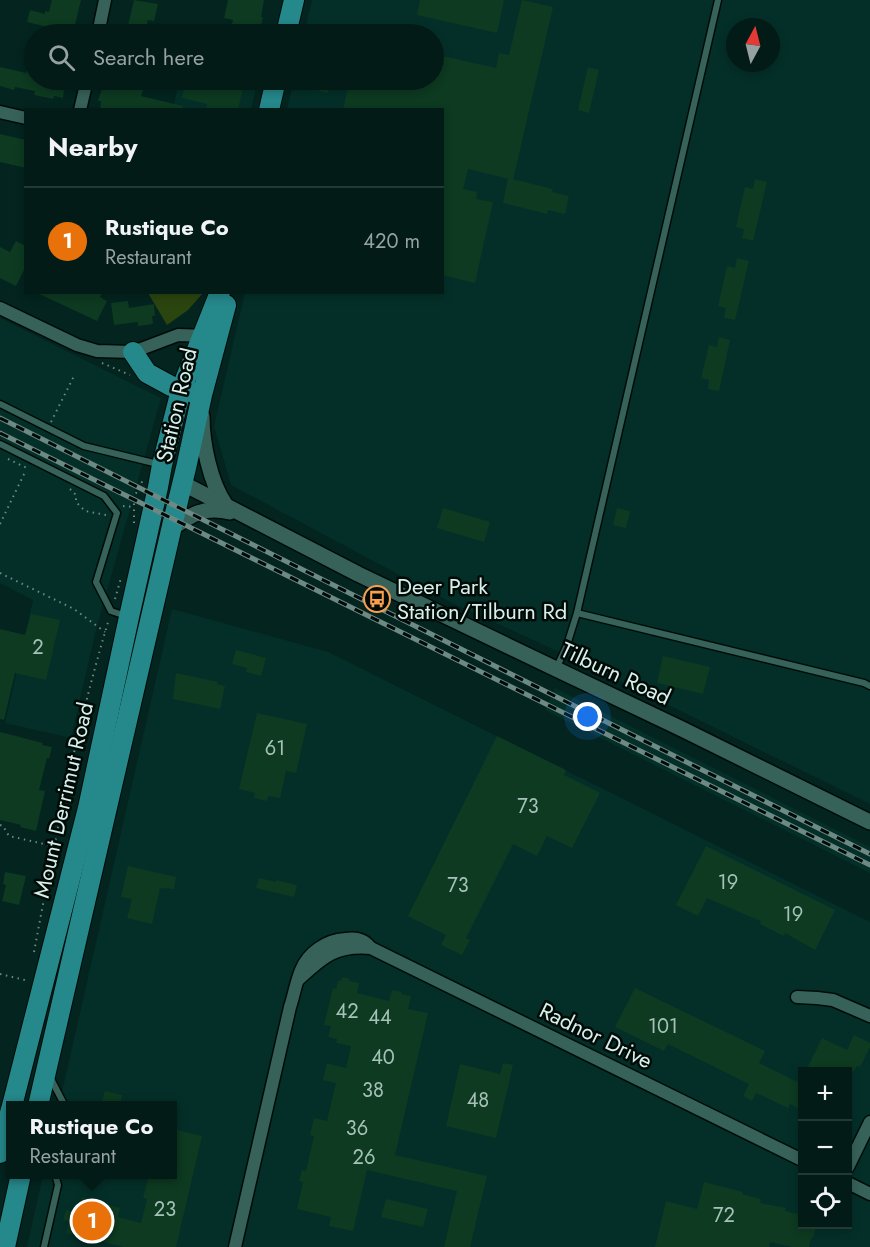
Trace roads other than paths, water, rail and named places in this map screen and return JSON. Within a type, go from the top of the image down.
[{"type":"main road","points":[[288,24],[294,0]]},
{"type":"main road","points":[[269,108],[274,90]]},
{"type":"main road","name":"Station Road","points":[[171,529],[202,395],[210,336],[220,294]]},
{"type":"main road","name":"Station Road","points":[[155,503],[181,390],[229,294]]},
{"type":"main road","points":[[134,352],[147,373],[171,386],[202,395]]},
{"type":"main road","points":[[162,465],[182,483]]},
{"type":"main road","points":[[155,503],[171,483],[182,483]]},
{"type":"main road","name":"Mount Derrimut Road","points":[[39,1101],[121,699],[129,617],[155,503]]},
{"type":"main road","name":"Mount Derrimut Road","points":[[13,1101],[88,808],[156,592],[171,529]]},
{"type":"main road","name":"Mount Derrimut Road","points":[[0,1153],[6,1128]]},
{"type":"main road","points":[[5,1247],[20,1179]]},
{"type":"main road","points":[[14,1247],[21,1219],[26,1179]]},
{"type":"street","points":[[100,24],[105,0]]},
{"type":"street","points":[[80,108],[85,90]]},
{"type":"street","points":[[0,112],[24,118]]},
{"type":"street","points":[[0,308],[88,349],[107,352],[134,352],[178,336],[210,336]]},
{"type":"street","points":[[202,395],[204,446],[218,491],[225,504]]},
{"type":"street","name":"Tilburn Road","points":[[182,483],[348,568],[870,822]]},
{"type":"street","points":[[171,529],[200,511],[214,509],[245,515]]},
{"type":"street","name":"Radnor Drive","points":[[235,1247],[290,1007],[301,970],[310,955],[323,945],[339,939],[356,938],[366,942],[371,948],[798,1158]]},
{"type":"street","points":[[797,997],[833,1000],[869,1016]]},
{"type":"street","points":[[852,1159],[870,1122]]},
{"type":"street","points":[[852,1185],[870,1194]]},
{"type":"lane","points":[[556,669],[578,614],[718,0]]},
{"type":"lane","points":[[0,404],[84,446],[162,465]]},
{"type":"lane","points":[[0,444],[104,496],[117,513],[96,582],[129,617],[147,619],[156,592]]},
{"type":"lane","points":[[578,614],[870,686]]},
{"type":"lane","points":[[46,1070],[62,1101]]},
{"type":"lane","points":[[44,1247],[58,1185],[56,1179]]},
{"type":"railway","points":[[0,418],[870,854]]},
{"type":"railway","points":[[0,433],[870,865]]},
{"type":"place","name":"Deer Park Station/Tilburn Rd","points":[[377,599]]},
{"type":"place","name":"Rustique Co","points":[[92,1221]]}]
